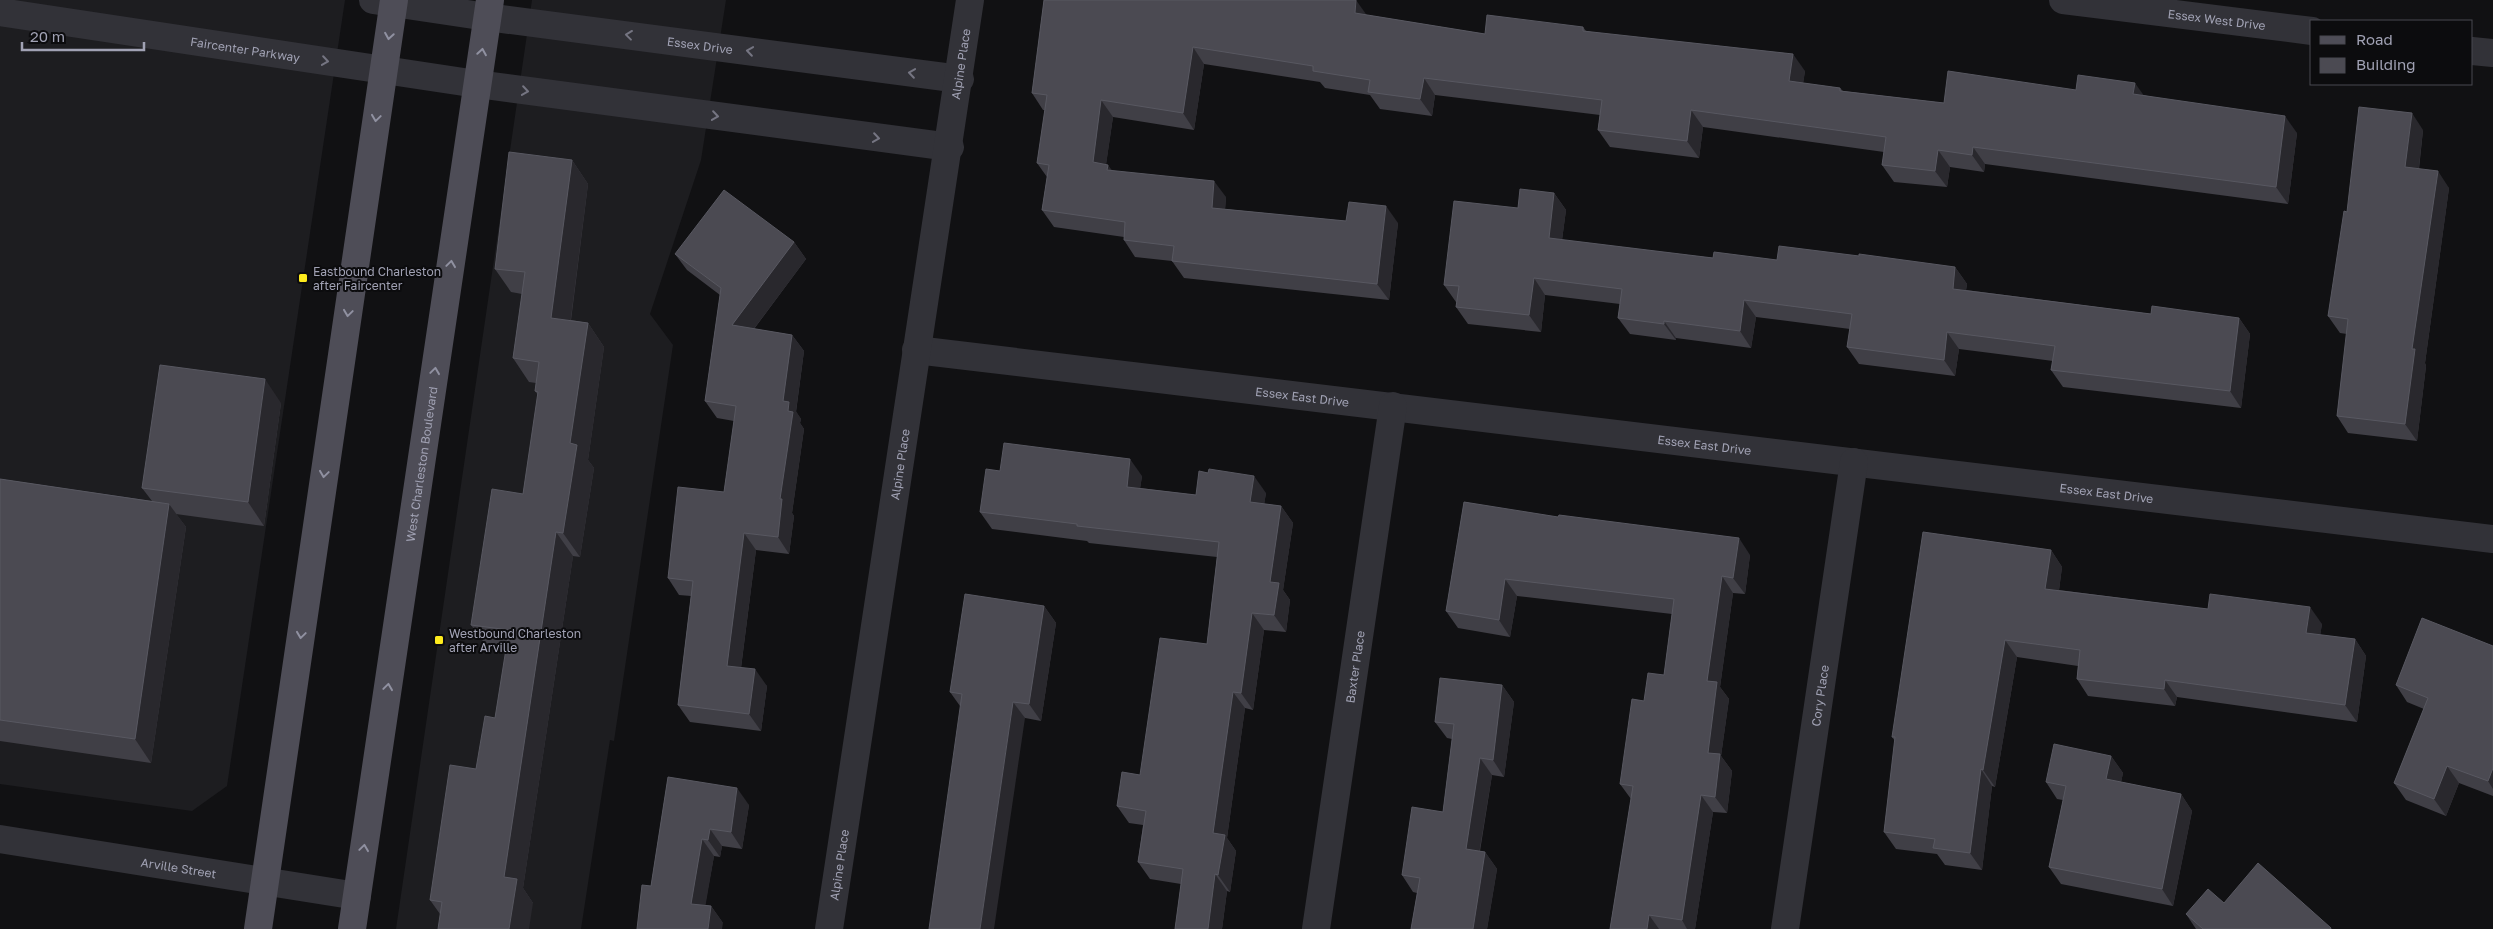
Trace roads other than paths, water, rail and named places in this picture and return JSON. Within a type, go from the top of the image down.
[{"type":"main road","points":[[258,929],[384,70],[387,1]]},
{"type":"main road","name":"West Charleston Boulevard","points":[[352,929],[488,9]]},
{"type":"street","name":"Alpine Place","points":[[829,929],[916,350],[950,148],[970,0]]},
{"type":"street","name":"Essex West Drive","points":[[2064,0],[2310,31]]},
{"type":"street","name":"Essex Drive","points":[[387,1],[440,10],[488,9],[960,79]]},
{"type":"street","name":"Faircenter Parkway","points":[[0,12],[477,84]]},
{"type":"street","points":[[2473,51],[2493,53]]},
{"type":"street","points":[[477,84],[950,148]]},
{"type":"street","name":"Essex East Drive","points":[[916,350],[2493,539]]},
{"type":"street","name":"Baxter Place","points":[[1316,929],[1393,406]]},
{"type":"street","name":"Cory Place","points":[[1785,929],[1854,462]]},
{"type":"street","name":"Arville Street","points":[[0,839],[357,896]]},
{"type":"place","name":"Eastbound Charleston after Faircenter","points":[[303,278]]},
{"type":"place","name":"Westbound Charleston after Arville","points":[[439,640]]}]
